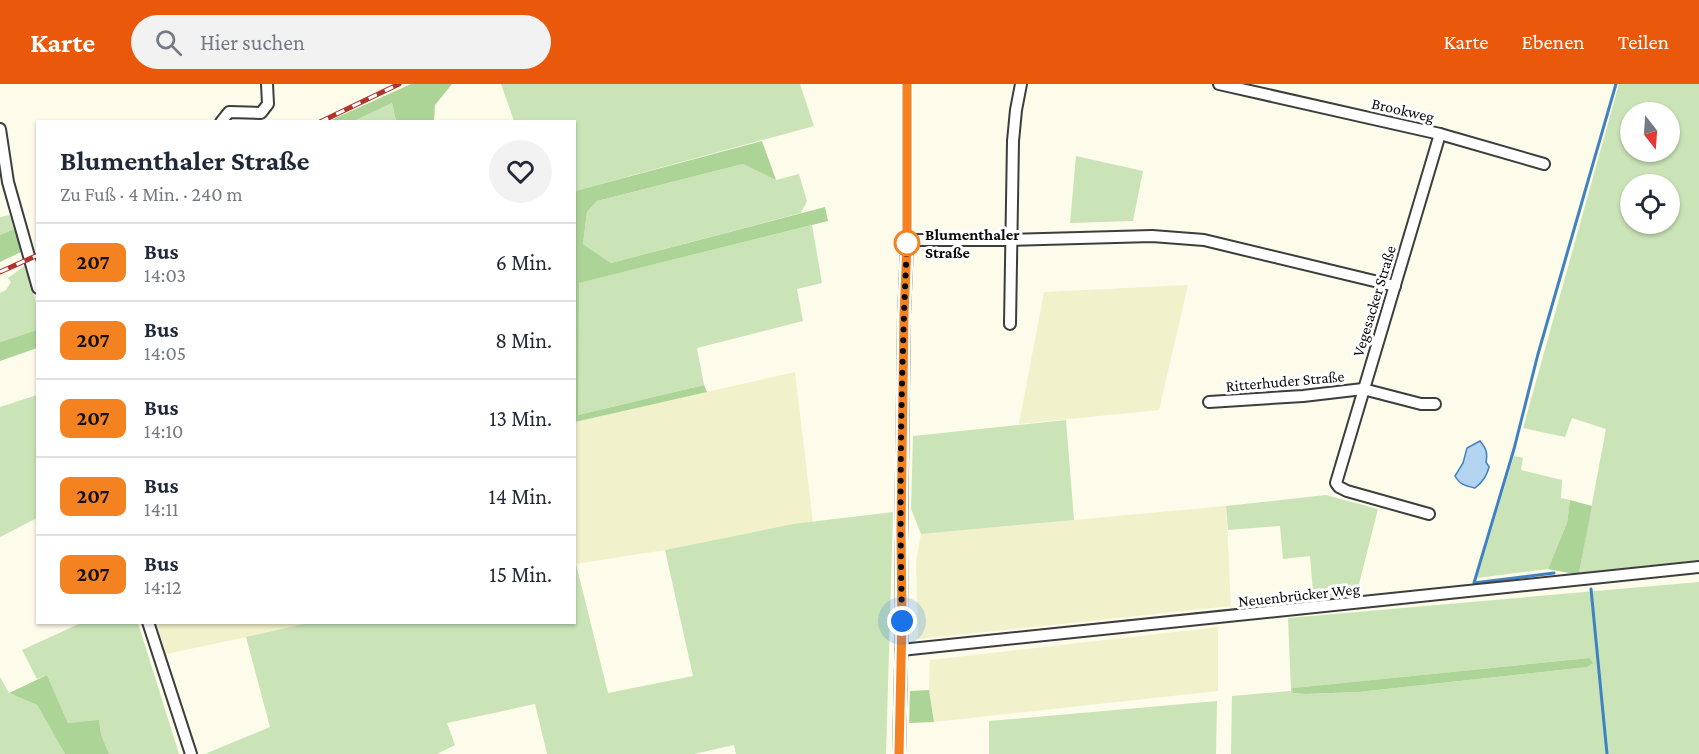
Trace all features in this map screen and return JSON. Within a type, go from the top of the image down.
[{"type":"street","points":[[223,120],[229,112],[261,113],[268,104],[267,84]]},
{"type":"street","points":[[899,754],[904,315],[907,240],[907,84]]},
{"type":"street","points":[[1010,324],[1013,141],[1021,84]]},
{"type":"street","name":"Brookweg","points":[[1219,84],[1239,86],[1440,134],[1544,164]]},
{"type":"street","points":[[0,129],[8,182],[36,281]]},
{"type":"street","name":"Vegesacker Straße","points":[[1429,514],[1347,491],[1336,483],[1336,476],[1440,134]]},
{"type":"street","points":[[907,240],[1152,237],[1204,240],[1395,286]]},
{"type":"street","points":[[1363,389],[1421,404],[1435,404]]},
{"type":"street","name":"Ritterhuder Straße","points":[[1209,402],[1303,396],[1363,389]]},
{"type":"street","name":"Neuenbrücker Weg","points":[[901,650],[1699,567]]},
{"type":"street","points":[[149,624],[191,754]]},
{"type":"green space","points":[[411,84],[452,84],[435,105],[434,120],[396,120],[392,103],[356,120],[331,120]]},
{"type":"green space","points":[[501,84],[800,84],[814,126],[576,191],[576,120],[514,120]]},
{"type":"green space","points":[[1619,84],[1699,84],[1699,560],[1579,573],[1606,429],[1572,418],[1565,437],[1523,428]]},
{"type":"green space","points":[[392,103],[396,120],[356,120]]},
{"type":"green space","points":[[762,141],[776,180],[743,164],[597,201],[587,212],[583,244],[611,263],[825,207],[828,221],[579,283],[578,415],[704,385],[707,392],[576,422],[576,191]]},
{"type":"green space","points":[[1076,156],[1143,171],[1133,221],[1070,223]]},
{"type":"green space","points":[[743,164],[776,180],[799,174],[807,201],[801,213],[611,263],[583,244],[587,212],[597,201]]},
{"type":"green space","points":[[10,215],[14,229],[0,235],[0,217]]},
{"type":"green space","points":[[812,225],[822,283],[797,289],[803,321],[697,348],[704,385],[578,415],[578,283]]},
{"type":"green space","points":[[14,229],[23,251],[0,262],[0,235]]},
{"type":"green space","points":[[27,264],[36,304],[36,330],[0,342],[0,293],[6,290],[11,282],[8,278]]},
{"type":"green space","points":[[1188,285],[1159,410],[1019,424],[1044,292]]},
{"type":"green space","points":[[36,330],[36,348],[0,361],[0,342]]},
{"type":"green space","points":[[795,372],[813,523],[793,524],[665,550],[576,564],[576,422]]},
{"type":"green space","points":[[36,395],[36,519],[0,537],[0,407]]},
{"type":"green space","points":[[1066,420],[1074,520],[921,534],[911,509],[913,436]]},
{"type":"green space","points":[[1514,456],[1523,458],[1521,470],[1562,480],[1561,498],[1570,500],[1567,523],[1548,569],[1477,578]]},
{"type":"green space","points":[[1326,495],[1378,509],[1355,600],[1314,604],[1310,556],[1283,559],[1280,526],[1228,530],[1226,506]]},
{"type":"green space","points":[[1570,500],[1592,506],[1579,573],[1574,574],[1548,569],[1567,523]]},
{"type":"green space","points":[[1226,506],[1231,606],[918,639],[916,563],[921,534]]},
{"type":"green space","points":[[893,512],[886,754],[736,754],[734,745],[694,754],[547,754],[535,704],[447,723],[455,745],[437,754],[205,754],[270,727],[246,637],[304,624],[576,624],[576,564],[608,693],[693,676],[665,550],[793,524]]},
{"type":"green space","points":[[1699,582],[1699,754],[1231,754],[1232,696],[1291,691],[1288,618]],"holes":[[[1589,658],[1579,668],[1359,692],[1292,693],[1294,688]]]},
{"type":"green space","points":[[79,624],[138,624],[179,754],[109,754],[101,734],[99,721],[68,723],[47,675],[37,679],[22,650]]},
{"type":"green space","points":[[157,624],[308,624],[166,654]]},
{"type":"green space","points":[[1218,627],[1218,691],[934,722],[929,690],[930,660]]},
{"type":"green space","points":[[1589,658],[1593,663],[1579,668],[1359,692],[1292,693],[1293,688]]},
{"type":"green space","points":[[47,675],[68,723],[99,720],[101,734],[109,754],[65,754],[37,705],[9,693]]},
{"type":"green space","points":[[0,677],[9,693],[37,705],[65,754],[0,754]]},
{"type":"green space","points":[[929,690],[934,722],[909,723],[910,691]]},
{"type":"green space","points":[[1217,701],[1216,754],[989,754],[989,721]]},
{"type":"water","points":[[1480,441],[1486,451],[1486,462],[1489,467],[1484,479],[1475,488],[1461,483],[1455,476],[1463,463],[1467,448]]},
{"type":"waterway","points":[[1554,573],[1474,583],[1616,84]]},
{"type":"waterway","points":[[1591,589],[1607,754]]},
{"type":"railway","points":[[324,120],[399,84]]},
{"type":"railway","points":[[0,272],[36,256]]},
{"type":"bus line","name":"207","points":[[899,754],[904,315],[907,245],[907,84]]},
{"type":"place","name":"Blumenthaler Straße","points":[[907,243]]},
{"type":"route","points":[[902,621],[903,339],[907,243]]}]
